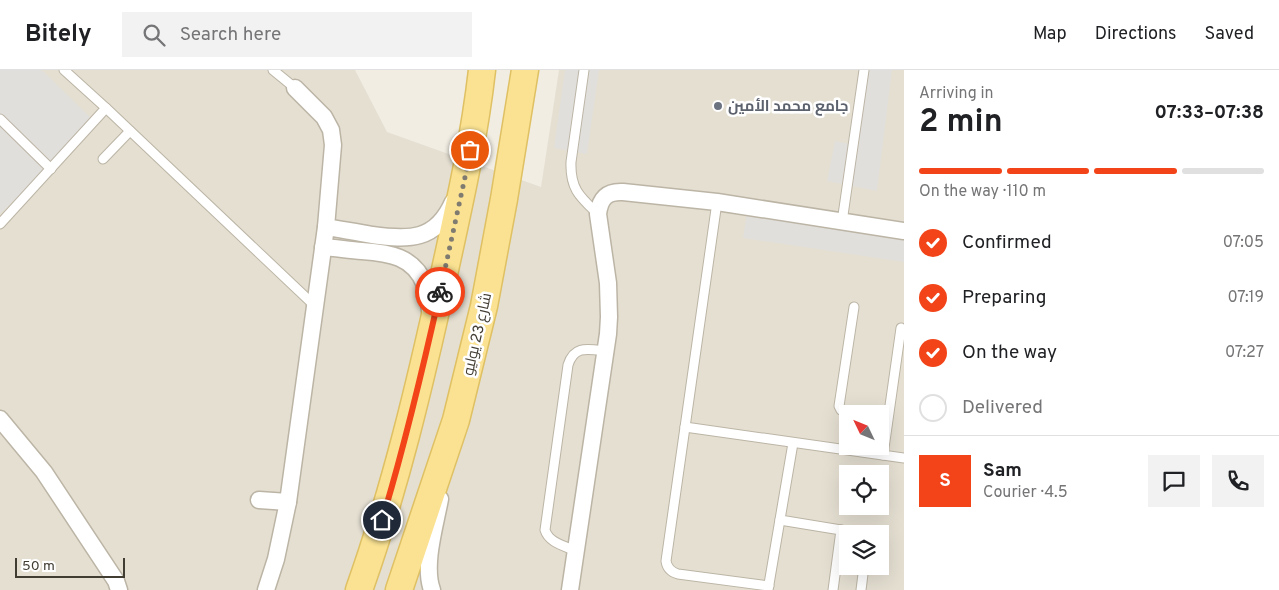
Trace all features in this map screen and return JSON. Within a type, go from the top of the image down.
[{"type":"main road","points":[[359,590],[392,487],[432,326],[467,168],[482,70]]},
{"type":"main road","name":"شارع 23 يوليو","points":[[399,590],[456,420],[484,306],[525,70]]},
{"type":"street","points":[[266,590],[276,559],[288,502],[324,247],[334,145],[331,130],[324,117],[295,88]]},
{"type":"street","points":[[326,227],[402,238],[416,237],[430,231],[441,222],[449,211],[467,168]]},
{"type":"street","points":[[570,590],[608,334],[608,283],[598,214],[599,206],[603,199],[610,193],[616,192],[717,202],[904,231]]},
{"type":"street","points":[[324,247],[384,253],[398,256],[410,264],[419,273],[426,286],[432,326]]},
{"type":"street","points":[[0,419],[44,472],[116,581],[119,590]]},
{"type":"street","points":[[432,590],[428,581],[428,564],[456,420]]},
{"type":"street","points":[[258,500],[288,502]]},
{"type":"lane","points":[[64,70],[315,307]]},
{"type":"lane","points":[[273,70],[295,88]]},
{"type":"lane","points":[[584,70],[571,173],[573,185],[579,195],[598,214]]},
{"type":"lane","points":[[842,222],[864,70]]},
{"type":"lane","points":[[0,224],[106,108]]},
{"type":"lane","points":[[0,119],[51,169]]},
{"type":"lane","points":[[103,159],[130,131]]},
{"type":"lane","points":[[717,202],[666,557],[666,565],[671,572],[768,588],[792,443]]},
{"type":"lane","points":[[839,405],[854,307]]},
{"type":"lane","points":[[887,405],[901,328]]},
{"type":"lane","points":[[576,551],[550,540],[545,530],[568,365],[574,353],[581,350],[606,350]]},
{"type":"lane","points":[[685,427],[839,449]]},
{"type":"lane","points":[[883,455],[904,458]]},
{"type":"lane","points":[[780,520],[839,530]]},
{"type":"lane","points":[[833,590],[839,544]]},
{"type":"lane","points":[[861,590],[863,575]]},
{"type":"shaded area","points":[[0,70],[355,70],[387,132],[541,187],[559,70],[904,70],[904,590],[0,590]]},
{"type":"shaded area","points":[[0,70],[42,70],[95,122],[0,214]]},
{"type":"shaded area","points":[[565,70],[599,70],[587,154],[554,148]]},
{"type":"shaded area","points":[[859,70],[892,70],[877,191],[827,181],[835,141],[850,144],[850,130]]},
{"type":"shaded area","points":[[747,213],[904,237],[904,262],[743,238]]},
{"type":"way so far","points":[[440,292],[470,150]]},
{"type":"place","name":"جامع محمد الأمين","points":[[718,106]]},
{"type":"route","points":[[382,520],[401,452],[440,292]]}]
